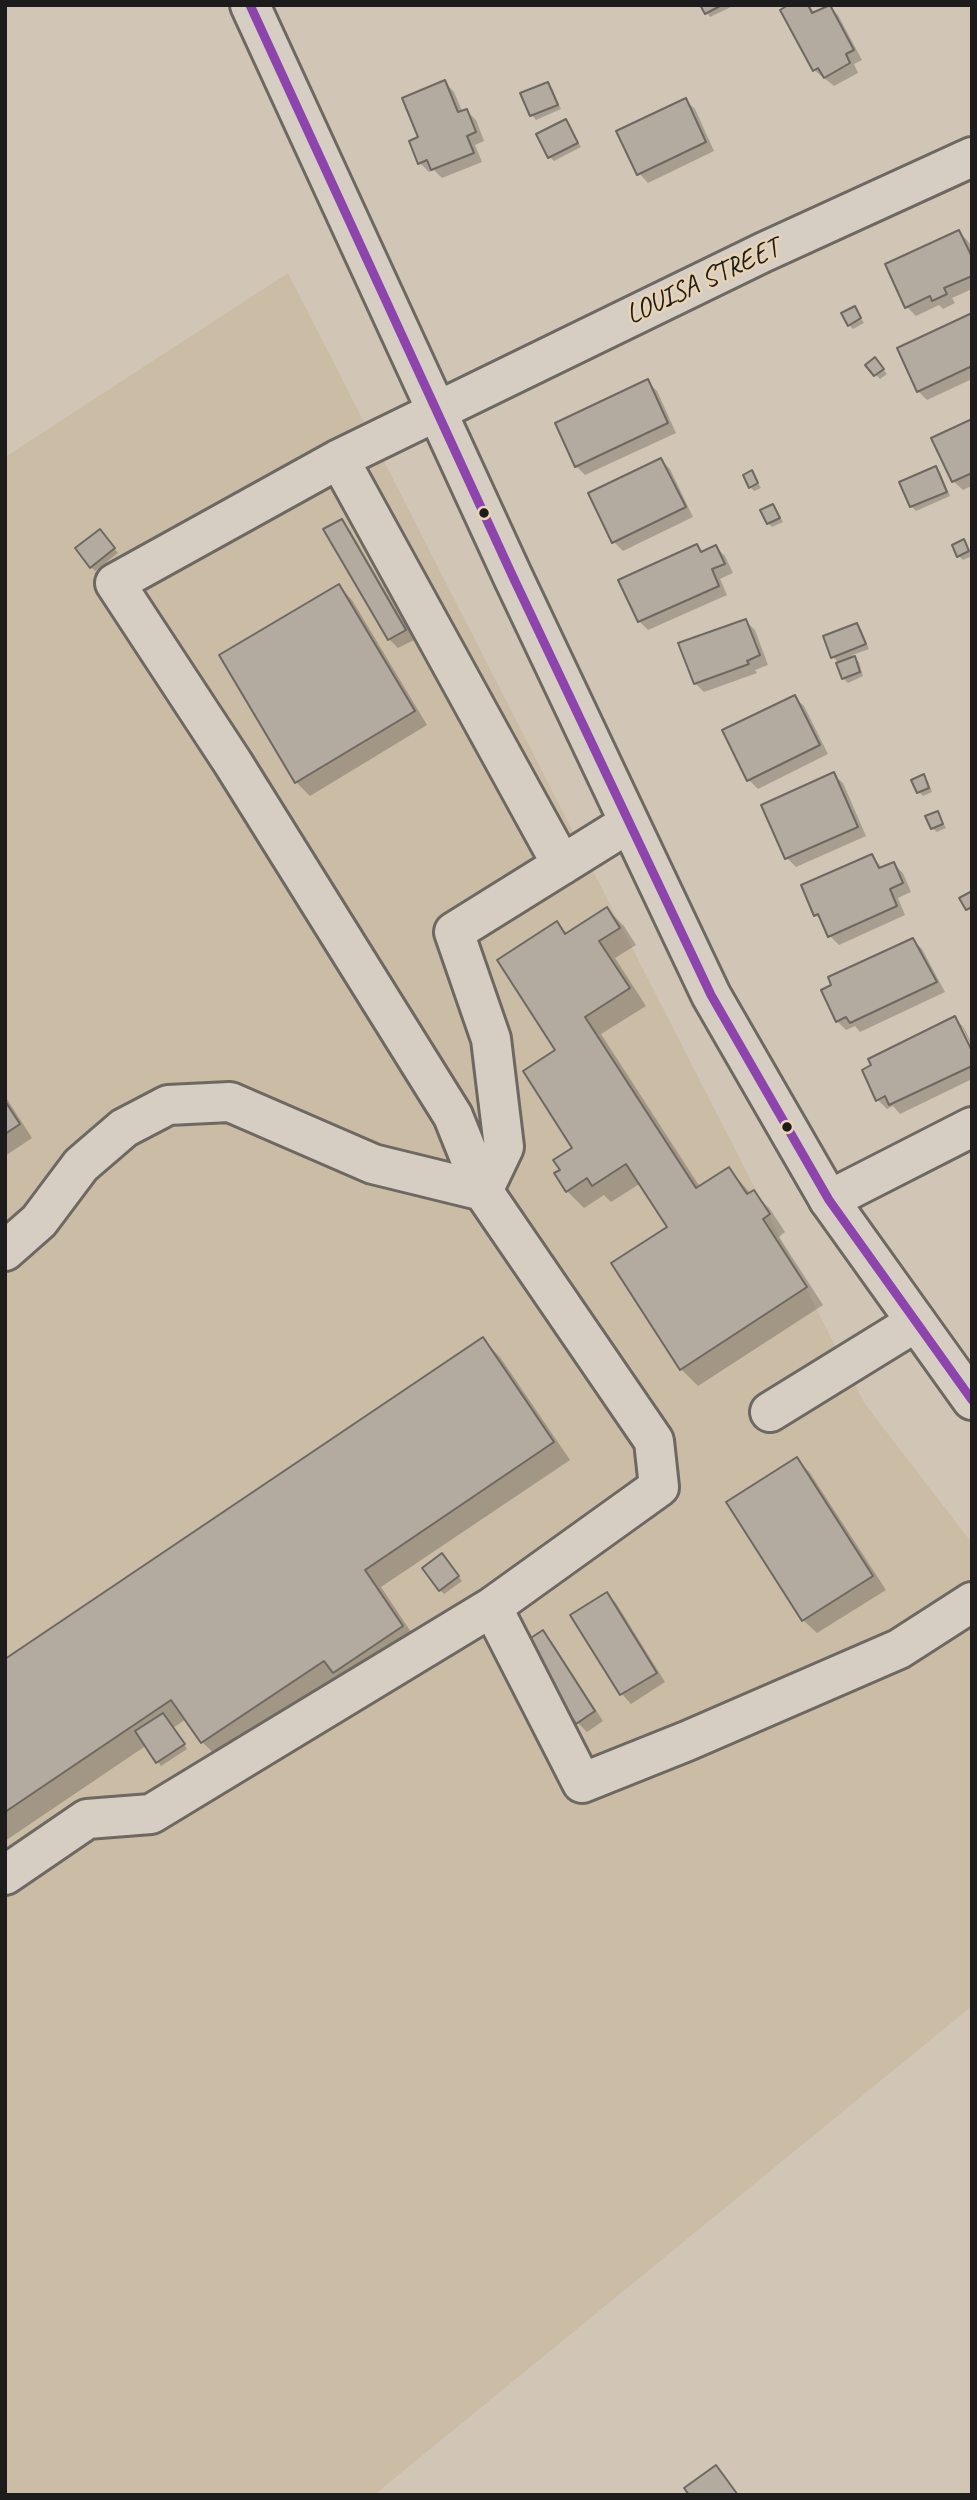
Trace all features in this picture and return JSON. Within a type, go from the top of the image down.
[{"type":"main road","points":[[250,5],[436,410],[711,995],[829,1200],[972,1400]]},
{"type":"main road","name":"LOUISA STREET","points":[[483,1191],[453,1116],[233,762],[115,583],[339,459],[436,410],[764,252],[972,158]]},
{"type":"main road","points":[[339,459],[562,864]]},
{"type":"main road","points":[[483,1191],[504,1147],[491,1039],[454,932],[629,823]]},
{"type":"main road","points":[[5,1251],[39,1221],[81,1165],[124,1129],[168,1105],[230,1102],[373,1164],[483,1191],[654,1441],[659,1487],[492,1607],[151,1814],[87,1819],[5,1875]]},
{"type":"main road","points":[[829,1200],[972,1127]]},
{"type":"main road","points":[[770,1412],[916,1322]]},
{"type":"main road","points":[[492,1607],[582,1783],[699,1736],[899,1649],[972,1602]]},
{"type":"shaded area","points":[[288,273],[865,1404],[972,1543],[972,2006],[374,2495],[5,2495],[5,457]]},
{"type":"building","points":[[700,5],[722,5],[705,14]]},
{"type":"building","points":[[788,5],[808,5],[812,13],[830,5],[854,50],[846,54],[850,63],[824,78],[818,68],[813,71],[780,10]]},
{"type":"building","points":[[445,80],[458,112],[467,109],[476,132],[467,136],[474,153],[431,170],[427,160],[418,164],[409,141],[418,137],[402,98]]},
{"type":"building","points":[[548,82],[558,105],[530,116],[520,93]]},
{"type":"building","points":[[686,98],[706,142],[637,175],[616,131]]},
{"type":"building","points":[[566,119],[578,143],[548,158],[536,134]]},
{"type":"building","points":[[959,230],[972,257],[972,276],[944,288],[947,294],[932,301],[930,296],[905,308],[885,264]]},
{"type":"building","points":[[855,306],[861,318],[848,326],[841,313]]},
{"type":"building","points":[[972,313],[972,366],[917,392],[897,348]]},
{"type":"building","points":[[875,357],[884,369],[874,376],[865,365]]},
{"type":"building","points":[[648,379],[668,423],[575,467],[555,423]]},
{"type":"building","points":[[972,419],[972,473],[952,482],[931,438]]},
{"type":"building","points":[[661,458],[686,507],[612,543],[588,493]]},
{"type":"building","points":[[936,466],[947,492],[910,507],[899,482]]},
{"type":"building","points":[[752,470],[758,483],[749,488],[743,475]]},
{"type":"building","points":[[773,504],[780,518],[767,524],[760,510]]},
{"type":"building","points":[[342,519],[406,630],[388,640],[323,529]]},
{"type":"building","points":[[100,529],[115,548],[90,568],[75,548]]},
{"type":"building","points":[[964,539],[969,551],[957,557],[952,545]]},
{"type":"building","points":[[697,544],[701,552],[716,545],[725,564],[712,569],[719,586],[638,622],[618,580]]},
{"type":"building","points":[[339,584],[415,711],[295,783],[219,655]]},
{"type":"building","points":[[746,619],[760,655],[747,661],[749,664],[694,684],[678,643]]},
{"type":"building","points":[[857,623],[866,644],[831,658],[823,636]]},
{"type":"building","points":[[855,656],[860,672],[842,679],[836,663]]},
{"type":"building","points":[[795,695],[820,745],[747,781],[722,730]]},
{"type":"building","points":[[834,772],[858,827],[785,859],[761,805]]},
{"type":"building","points":[[924,774],[929,788],[917,793],[911,780]]},
{"type":"building","points":[[938,811],[943,824],[931,829],[925,816]]},
{"type":"building","points":[[872,854],[879,868],[894,862],[903,883],[890,889],[897,906],[828,937],[818,914],[814,916],[801,885]]},
{"type":"building","points":[[972,891],[972,907],[966,910],[959,898]]},
{"type":"building","points":[[607,907],[620,928],[599,941],[630,988],[585,1017],[696,1188],[729,1167],[747,1194],[754,1190],[770,1214],[763,1219],[807,1287],[680,1370],[611,1263],[667,1227],[626,1164],[592,1186],[587,1178],[566,1192],[554,1173],[560,1170],[553,1160],[572,1148],[523,1071],[555,1050],[497,960],[557,921],[565,934]]},
{"type":"building","points":[[913,938],[937,982],[850,1023],[846,1017],[836,1022],[821,990],[831,985],[828,977]]},
{"type":"building","points":[[955,1016],[972,1051],[972,1066],[889,1105],[885,1096],[876,1101],[862,1070],[871,1065],[868,1059]]},
{"type":"building","points":[[5,1101],[20,1124],[5,1134]]},
{"type":"building","points":[[483,1337],[554,1442],[365,1570],[403,1626],[333,1673],[324,1661],[201,1743],[171,1700],[5,1812],[5,1659]]},
{"type":"building","points":[[797,1457],[873,1576],[802,1621],[726,1502]]},
{"type":"building","points":[[442,1553],[459,1576],[439,1591],[422,1568]]},
{"type":"building","points":[[607,1592],[657,1673],[620,1695],[570,1615]]},
{"type":"building","points":[[543,1630],[595,1711],[576,1724],[523,1643]]},
{"type":"building","points":[[163,1713],[185,1744],[156,1763],[135,1731]]},
{"type":"building","points":[[716,2465],[738,2495],[689,2495],[684,2488]]},
{"type":"transit line","points":[[250,5],[513,577],[711,995],[829,1200],[972,1400]]}]
